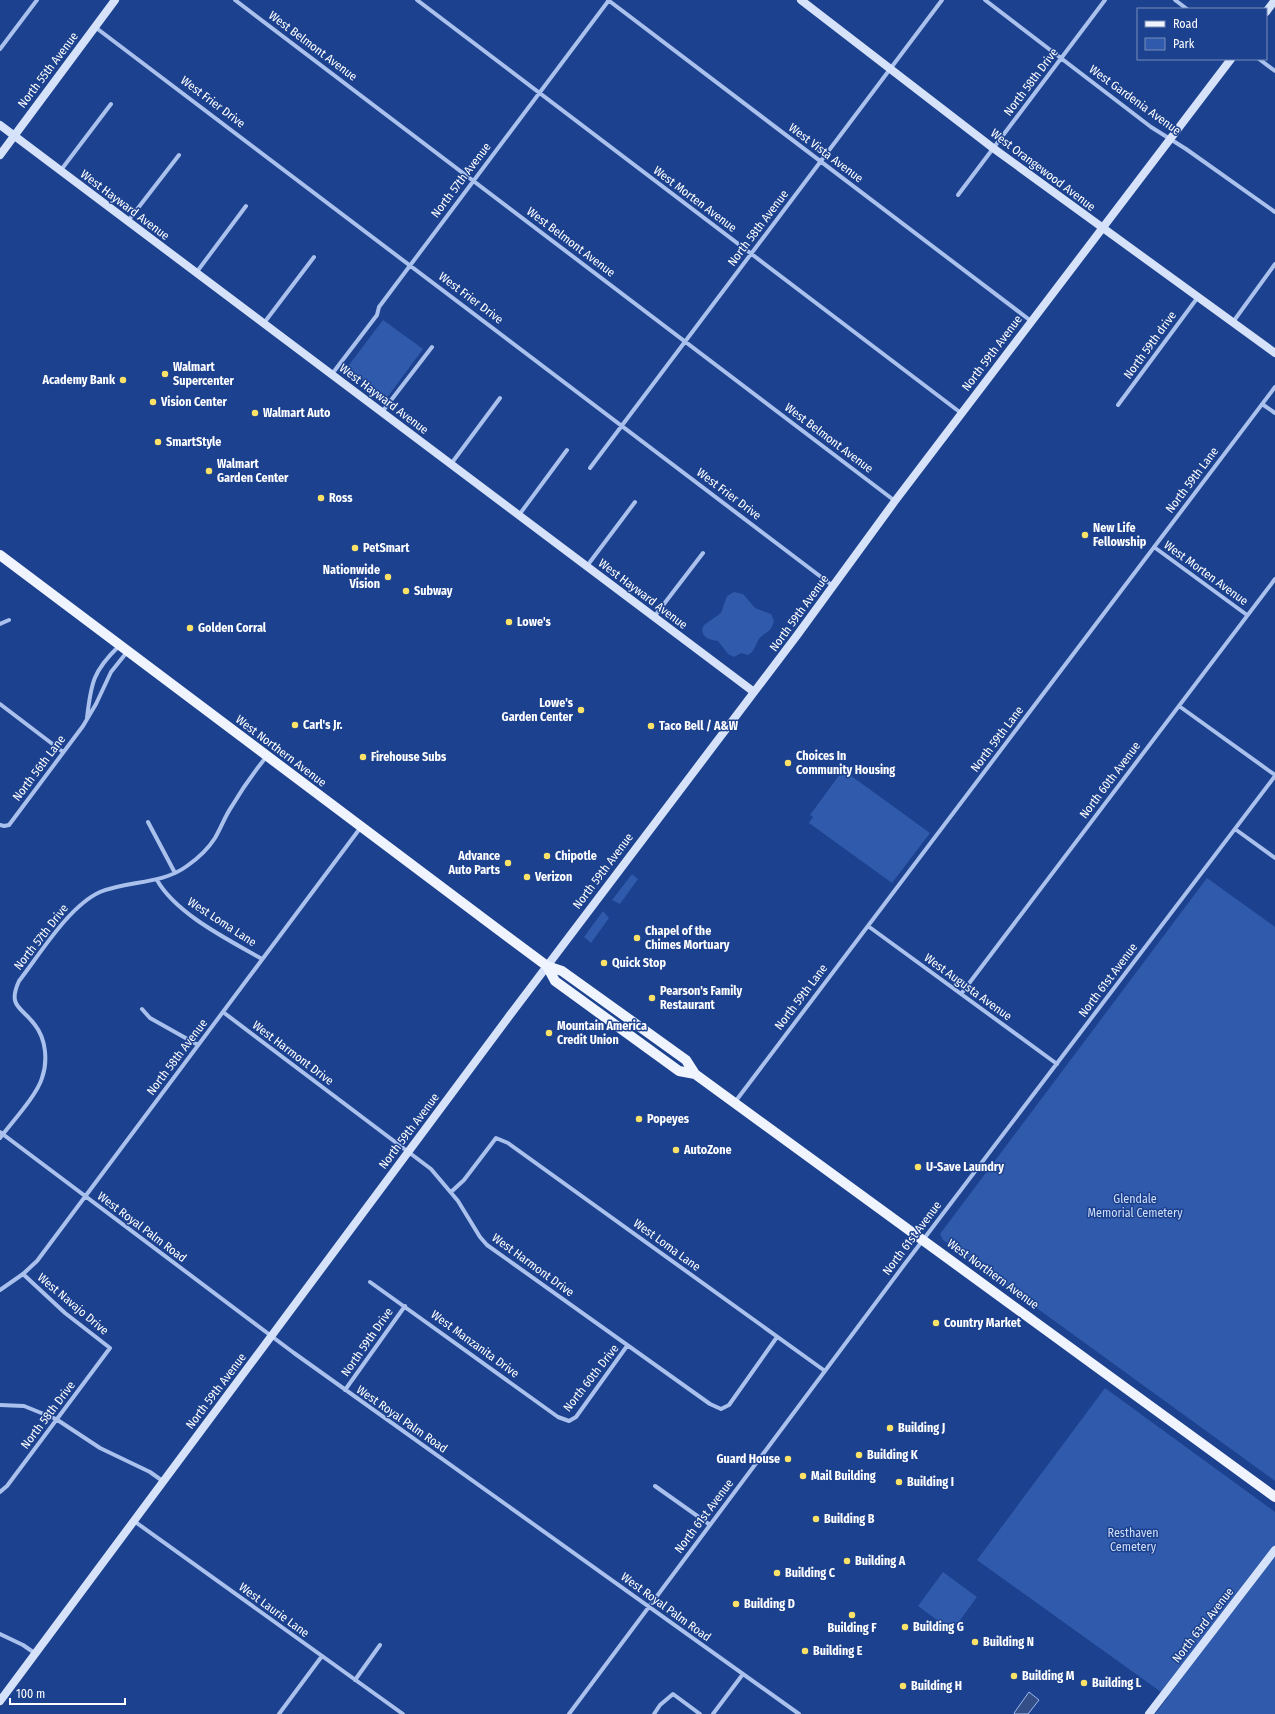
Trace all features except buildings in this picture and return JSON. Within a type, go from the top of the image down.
[{"type":"main road","name":"North 55th Avenue","points":[[0,155],[115,0]]},
{"type":"main road","name":"West Orangewood Avenue","points":[[801,0],[993,148],[1275,353]]},
{"type":"main road","points":[[1267,11],[1275,0]]},
{"type":"main road","name":"North 59th Avenue","points":[[0,1701],[895,501],[1230,60]]},
{"type":"main road","name":"West Hayward Avenue","points":[[0,126],[754,692]]},
{"type":"main road","name":"West Northern Avenue","points":[[0,555],[547,966],[562,971],[680,1055],[686,1060],[695,1074],[734,1103],[1275,1497]]},
{"type":"main road","name":"North 63rd Avenue","points":[[1149,1714],[1275,1550]]},
{"type":"street","points":[[0,49],[37,0]]},
{"type":"street","name":"West Belmont Avenue","points":[[235,0],[895,501]]},
{"type":"street","name":"West Morten Avenue","points":[[417,0],[961,413]]},
{"type":"street","name":"North 57th Avenue","points":[[332,375],[377,315],[379,307],[608,0]]},
{"type":"street","name":"West Vista Avenue","points":[[608,0],[1031,321]]},
{"type":"street","name":"North 58th Avenue","points":[[590,468],[942,0]]},
{"type":"street","name":"West Gardenia Avenue","points":[[985,0],[1152,127],[1275,212]]},
{"type":"street","name":"North 58th Drive","points":[[958,195],[1106,0]]},
{"type":"street","points":[[1175,0],[1186,8]]},
{"type":"street","name":"West Frier Drive","points":[[96,26],[833,586]]},
{"type":"street","points":[[1259,60],[1275,71]]},
{"type":"street","points":[[60,171],[111,104]]},
{"type":"street","points":[[128,222],[179,155]]},
{"type":"street","points":[[196,273],[246,206]]},
{"type":"street","points":[[264,324],[314,257]]},
{"type":"street","points":[[1232,323],[1275,264]]},
{"type":"street","name":"North 59th drive","points":[[1118,405],[1198,297]]},
{"type":"street","points":[[382,413],[432,347]]},
{"type":"street","name":"North 59th Lane","points":[[734,1103],[1275,387]]},
{"type":"street","points":[[451,464],[500,398]]},
{"type":"street","points":[[1262,404],[1275,413]]},
{"type":"street","points":[[519,515],[567,450]]},
{"type":"street","points":[[587,566],[635,502]]},
{"type":"street","name":"West Morten Avenue","points":[[1154,547],[1247,615]]},
{"type":"street","points":[[654,617],[703,553]]},
{"type":"street","name":"North 60th Avenue","points":[[961,994],[1275,579]]},
{"type":"street","points":[[0,624],[9,620]]},
{"type":"street","name":"North 56th Lane","points":[[87,718],[94,676],[107,658],[120,645]]},
{"type":"street","name":"North 56th Lane","points":[[2,826],[9,825],[63,752],[96,704],[110,672],[128,651]]},
{"type":"street","points":[[0,704],[63,752]]},
{"type":"street","points":[[1179,706],[1275,776]]},
{"type":"street","name":"North 57th Drive","points":[[1,1135],[39,1085],[45,1066],[45,1051],[42,1037],[35,1025],[19,1010],[15,1000],[16,989],[19,981],[72,912],[88,899],[101,892],[116,887],[157,880],[175,873],[189,864],[214,839],[231,807],[267,756]]},
{"type":"street","name":"North 61st Avenue","points":[[569,1714],[923,1240],[1275,776]]},
{"type":"street","points":[[148,822],[175,873]]},
{"type":"street","name":"North 58th Avenue","points":[[0,1290],[23,1274],[37,1261],[361,827]]},
{"type":"street","points":[[1235,829],[1275,858]]},
{"type":"street","name":"West Loma Lane","points":[[157,880],[163,890],[173,901],[204,925],[262,960]]},
{"type":"street","name":"West Augusta Avenue","points":[[868,926],[1057,1064]]},
{"type":"street","points":[[142,1009],[150,1018],[198,1045]]},
{"type":"street","name":"West Harmont Drive","points":[[223,1012],[431,1170],[451,1192],[480,1237],[487,1245],[710,1404],[721,1409],[729,1405],[777,1337]]},
{"type":"street","name":"West Royal Palm Road","points":[[1,1135],[345,1390],[799,1714]]},
{"type":"street","name":"West Loma Lane","points":[[451,1192],[464,1180],[496,1138],[508,1142],[825,1371]]},
{"type":"street","name":"West Navajo Drive","points":[[23,1274],[59,1308],[110,1348]]},
{"type":"street","name":"West Manzanita Drive","points":[[370,1282],[558,1417],[569,1421]]},
{"type":"street","name":"North 59th Drive","points":[[345,1390],[404,1306]]},
{"type":"street","name":"North 60th Drive","points":[[569,1421],[576,1416],[628,1346]]},
{"type":"street","name":"North 58th Drive","points":[[0,1492],[7,1486],[110,1348]]},
{"type":"street","points":[[0,1405],[24,1406],[56,1419],[100,1448],[150,1472],[164,1482]]},
{"type":"street","points":[[655,1486],[710,1525]]},
{"type":"street","name":"West Laurie Lane","points":[[134,1521],[403,1714]]},
{"type":"street","points":[[0,1634],[23,1645],[36,1654]]},
{"type":"street","points":[[355,1680],[380,1645]]},
{"type":"street","points":[[278,1714],[322,1656]]},
{"type":"street","points":[[714,1714],[743,1674]]},
{"type":"street","points":[[654,1714],[660,1705],[673,1694],[700,1714]]},
{"type":"green space","points":[[383,320],[423,349],[386,399],[346,369]]},
{"type":"green space","points":[[734,592],[743,594],[755,608],[771,614],[774,621],[770,630],[761,636],[754,650],[748,655],[741,653],[734,657],[728,654],[718,641],[705,637],[702,630],[704,625],[721,613],[727,596]]},
{"type":"green space","points":[[843,770],[930,833],[892,883],[809,823],[813,817],[810,815]]},
{"type":"green space","points":[[632,874],[638,879],[620,904],[612,900]]},
{"type":"green space","name":"Glendale Memorial Cemetery","points":[[1207,878],[1275,927],[1275,1481],[943,1240],[940,1234]]},
{"type":"green space","points":[[603,911],[609,918],[591,943],[584,937]]},
{"type":"green space","name":"Resthaven Cemetery","points":[[1105,1388],[1275,1512],[1275,1714],[1155,1714],[1168,1697],[977,1560]]},
{"type":"green space","points":[[943,1572],[977,1597],[952,1631],[918,1606]]},
{"type":"shaded area","points":[[1029,1692],[1039,1700],[1028,1714],[1015,1714],[1014,1713]]},
{"type":"place","name":"Walmart Supercenter","points":[[165,374]]},
{"type":"place","name":"Academy Bank","points":[[123,380]]},
{"type":"place","name":"Vision Center","points":[[153,402]]},
{"type":"place","name":"Walmart Auto","points":[[255,413]]},
{"type":"place","name":"SmartStyle","points":[[158,442]]},
{"type":"place","name":"Walmart Garden Center","points":[[209,471]]},
{"type":"place","name":"Ross","points":[[321,498]]},
{"type":"place","name":"New Life Fellowship","points":[[1085,535]]},
{"type":"place","name":"PetSmart","points":[[355,548]]},
{"type":"place","name":"Nationwide Vision","points":[[388,577]]},
{"type":"place","name":"Subway","points":[[406,591]]},
{"type":"place","name":"Lowe's","points":[[509,622]]},
{"type":"place","name":"Golden Corral","points":[[190,628]]},
{"type":"place","name":"Lowe's Garden Center","points":[[581,710]]},
{"type":"place","name":"Carl's Jr.","points":[[295,725]]},
{"type":"place","name":"Taco Bell / A&W","points":[[651,726]]},
{"type":"place","name":"Firehouse Subs","points":[[363,757]]},
{"type":"place","name":"Choices In Community Housing","points":[[788,763]]},
{"type":"place","name":"Chipotle","points":[[547,856]]},
{"type":"place","name":"Advance Auto Parts","points":[[508,863]]},
{"type":"place","name":"Verizon","points":[[527,877]]},
{"type":"place","name":"Chapel of the Chimes Mortuary","points":[[637,938]]},
{"type":"place","name":"Quick Stop","points":[[604,963]]},
{"type":"place","name":"Pearson's Family Restaurant","points":[[652,998]]},
{"type":"place","name":"Mountain America Credit Union","points":[[549,1033]]},
{"type":"place","name":"Popeyes","points":[[639,1119]]},
{"type":"place","name":"AutoZone","points":[[676,1150]]},
{"type":"place","name":"U-Save Laundry","points":[[918,1167]]},
{"type":"place","name":"Country Market","points":[[936,1323]]},
{"type":"place","name":"Building J","points":[[890,1428]]},
{"type":"place","name":"Building K","points":[[859,1455]]},
{"type":"place","name":"Guard House","points":[[788,1459]]},
{"type":"place","name":"Mail Building","points":[[803,1476]]},
{"type":"place","name":"Building I","points":[[899,1482]]},
{"type":"place","name":"Building B","points":[[816,1519]]},
{"type":"place","name":"Building A","points":[[847,1561]]},
{"type":"place","name":"Building C","points":[[777,1573]]},
{"type":"place","name":"Building D","points":[[736,1604]]},
{"type":"place","name":"Building F","points":[[852,1615]]},
{"type":"place","name":"Building G","points":[[905,1627]]},
{"type":"place","name":"Building N","points":[[975,1642]]},
{"type":"place","name":"Building E","points":[[805,1651]]},
{"type":"place","name":"Building M","points":[[1014,1676]]},
{"type":"place","name":"Building L","points":[[1084,1683]]},
{"type":"place","name":"Building H","points":[[903,1686]]}]
